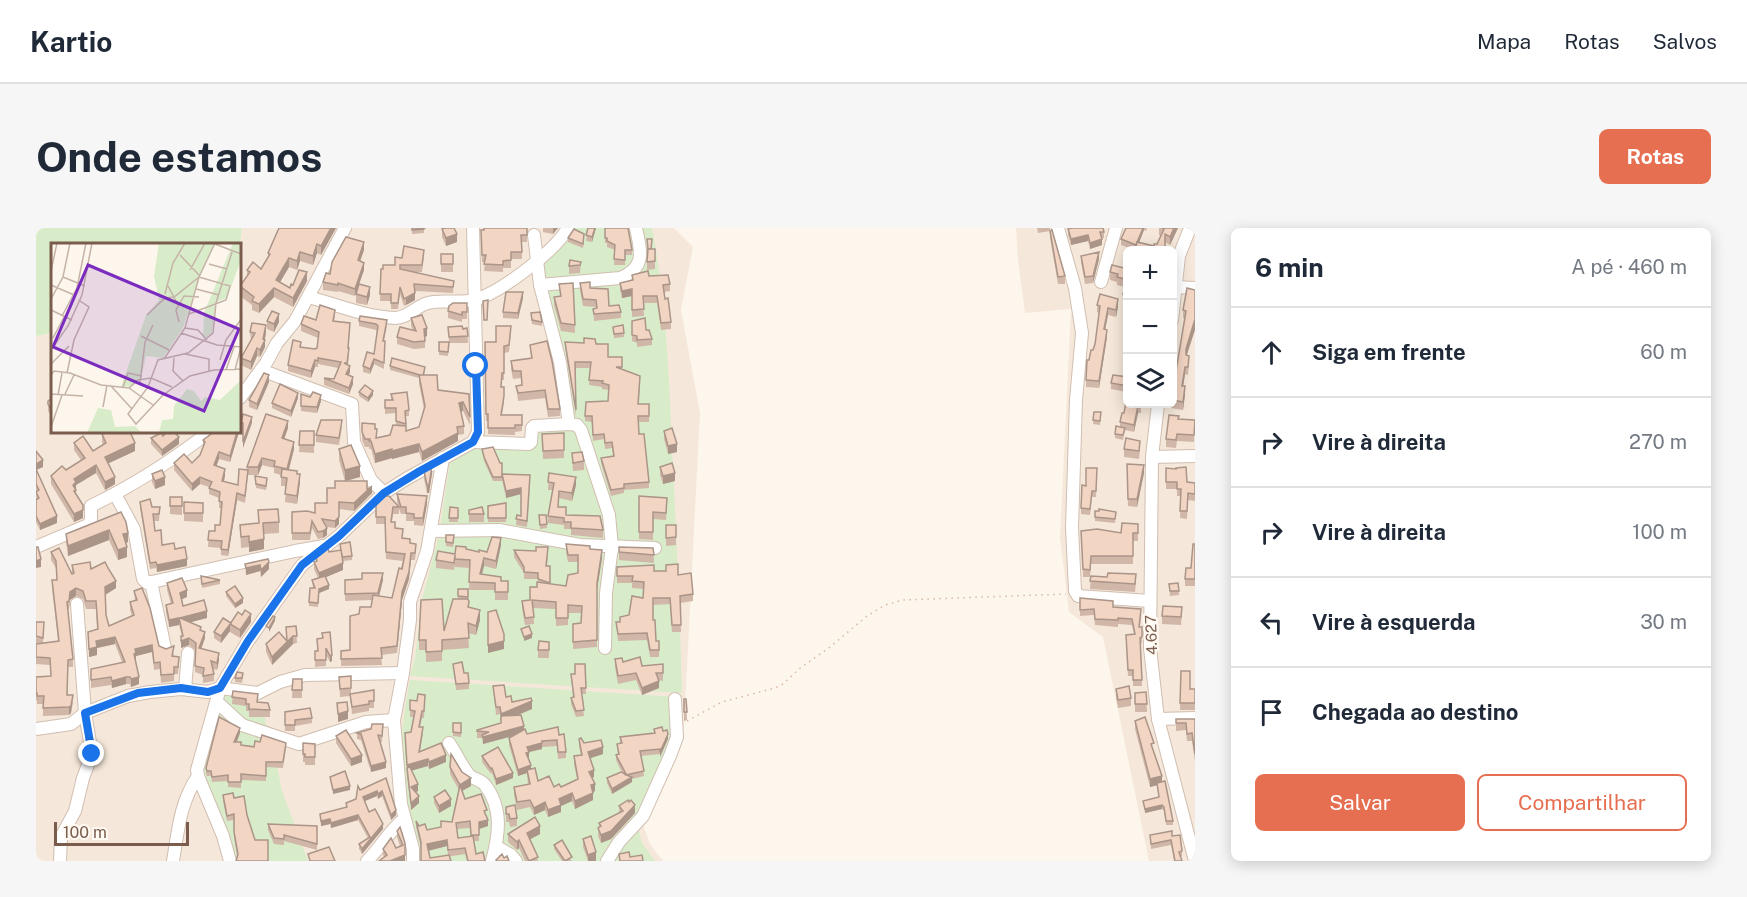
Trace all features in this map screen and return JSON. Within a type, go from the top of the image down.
[{"type":"street","points":[[242,395],[309,297],[345,228]]},
{"type":"street","points":[[309,297],[378,316],[397,318],[403,317],[426,303],[455,303],[474,300],[493,292],[536,261],[555,246],[568,228]]},
{"type":"street","points":[[540,285],[620,278],[628,275],[636,269],[640,260],[636,228]]},
{"type":"street","points":[[1058,228],[1075,288],[1082,333],[1076,400],[1072,527],[1076,594],[1078,596],[1150,601]]},
{"type":"street","points":[[1101,282],[1116,228]]},
{"type":"street","points":[[1177,277],[1179,256],[1190,228]]},
{"type":"street","points":[[472,229],[478,432],[473,442]]},
{"type":"street","points":[[534,235],[540,285],[560,362],[569,424]]},
{"type":"street","points":[[1177,287],[1195,288]]},
{"type":"street","points":[[261,370],[352,404],[354,442],[370,480],[384,493]]},
{"type":"street","name":"4.627","points":[[1158,408],[1152,457],[1150,648],[1158,719],[1195,861]]},
{"type":"street","points":[[230,861],[223,836],[198,776],[197,763],[220,688],[248,641],[302,565],[384,493],[444,458],[473,442],[529,444],[534,426],[577,425],[581,430],[609,515],[612,547],[606,593],[605,648]]},
{"type":"street","points":[[36,547],[88,525],[91,520],[91,506],[115,494],[190,447],[206,434]]},
{"type":"street","points":[[1152,457],[1195,456]]},
{"type":"street","points":[[414,861],[398,786],[394,720],[403,673],[410,602],[432,531],[444,458]]},
{"type":"street","points":[[115,494],[134,529],[143,579],[147,583],[295,550],[325,546]]},
{"type":"street","points":[[432,531],[499,530],[580,545],[655,548]]},
{"type":"street","points":[[151,582],[165,648]]},
{"type":"street","points":[[60,861],[61,837],[75,811],[83,778],[92,760],[85,713],[77,604]]},
{"type":"street","points":[[185,689],[188,653]]},
{"type":"street","points":[[36,729],[71,724],[85,713],[138,693],[185,689],[208,692],[220,688],[258,693],[280,682],[304,675],[403,673]]},
{"type":"street","points":[[607,861],[619,842],[643,816],[674,745],[677,737],[675,699]]},
{"type":"street","points":[[217,702],[242,725],[298,744],[366,722],[394,720]]},
{"type":"street","points":[[1158,719],[1195,718]]},
{"type":"street","points":[[449,743],[470,776],[484,784],[493,799],[499,818],[497,847],[492,861]]},
{"type":"street","points":[[173,861],[176,831],[187,791],[198,776]]},
{"type":"street","points":[[367,861],[393,828],[404,819]]},
{"type":"street","points":[[497,847],[511,855],[516,861]]},
{"type":"path","points":[[676,729],[678,725],[722,702],[783,684],[850,629],[885,605],[903,600],[1076,594]]},
{"type":"shaded area","points":[[242,228],[674,228],[693,247],[681,310],[700,413],[684,727],[642,822],[650,844],[663,861],[36,861],[36,336],[51,333],[51,434],[242,434],[242,243],[240,243]]},
{"type":"shaded area","points":[[1016,228],[1195,228],[1195,861],[1149,861],[1103,637],[1069,612],[1060,538],[1071,309],[1025,313]]},
{"type":"green space","points":[[36,228],[242,228],[240,243],[51,243],[51,333],[36,336]]},
{"type":"green space","points":[[569,228],[652,228],[661,282],[668,364],[682,693],[410,676],[415,658],[422,599],[439,535],[450,461],[477,444],[528,445],[534,432],[571,426],[538,261]]},
{"type":"green space","points":[[410,680],[680,697],[678,725],[638,827],[642,843],[655,861],[417,861],[405,813],[402,790],[403,727]]},
{"type":"green space","points":[[232,693],[263,712],[282,791],[308,861],[235,861],[201,765],[224,695]]},
{"type":"building","points":[[279,228],[331,228],[321,246],[317,244],[313,256],[300,252],[297,261],[289,258],[276,280],[290,288],[299,270],[307,272],[293,298],[274,288],[259,304],[252,301],[254,297],[242,288],[242,283],[250,272],[247,270],[253,262],[261,269],[270,254],[268,253]]},
{"type":"building","points":[[454,228],[457,234],[446,238],[442,229]]},
{"type":"building","points":[[484,228],[527,228],[527,235],[521,235],[522,252],[511,252],[511,260],[503,261],[503,265],[484,264],[486,255],[482,255],[481,230]]},
{"type":"building","points":[[588,228],[595,228],[592,237],[586,235]]},
{"type":"building","points":[[605,228],[628,228],[632,250],[625,250],[625,260],[614,259],[615,245],[605,238]]},
{"type":"building","points":[[1103,228],[1104,232],[1100,232],[1102,239],[1090,243],[1088,235],[1071,239],[1068,229]]},
{"type":"building","points":[[1126,228],[1143,228],[1136,245],[1121,239]]},
{"type":"building","points":[[1162,228],[1174,228],[1170,237],[1165,234],[1165,246],[1154,246],[1157,244],[1164,229]]},
{"type":"building","points":[[574,229],[584,234],[583,244],[568,238]]},
{"type":"building","points":[[1052,230],[1065,276],[1058,277],[1050,231]]},
{"type":"building","points":[[346,237],[364,242],[358,260],[364,263],[355,289],[338,283],[338,285],[323,282],[326,273],[330,274],[332,262]]},
{"type":"building","points":[[647,239],[652,239],[651,249],[648,249]]},
{"type":"building","points":[[1137,242],[1154,246],[1136,246]]},
{"type":"building","points":[[404,246],[424,250],[422,265],[400,265],[400,269],[454,281],[453,287],[414,284],[415,293],[404,299],[400,287],[398,303],[391,303],[391,294],[380,294],[383,265],[395,265],[395,257],[402,258]]},
{"type":"building","points":[[648,249],[655,249],[655,261],[647,262]]},
{"type":"building","points":[[1099,252],[1093,276],[1085,277],[1081,256]]},
{"type":"building","points":[[441,254],[453,254],[453,264],[441,264]]},
{"type":"building","points":[[570,260],[581,262],[580,265],[569,266]]},
{"type":"building","points":[[1112,265],[1123,268],[1123,279],[1117,277],[1118,274],[1110,272]]},
{"type":"building","points":[[648,271],[649,276],[668,275],[670,284],[663,285],[665,299],[668,298],[671,322],[661,323],[657,296],[643,296],[644,309],[632,310],[632,289],[622,291],[620,283],[633,280],[632,275]]},
{"type":"building","points":[[590,282],[590,288],[608,289],[609,306],[619,305],[621,312],[594,314],[593,309],[597,308],[596,300],[583,299],[580,283]]},
{"type":"building","points":[[573,283],[575,325],[561,323],[554,297],[561,296],[559,284]]},
{"type":"building","points":[[359,284],[370,287],[367,297],[356,294]]},
{"type":"building","points":[[1187,288],[1195,290],[1195,319],[1186,349],[1186,355],[1189,356],[1182,386],[1185,386],[1183,402],[1177,401],[1177,365],[1186,311],[1183,310]]},
{"type":"building","points":[[506,292],[523,292],[518,313],[503,312]]},
{"type":"building","points":[[1100,294],[1118,299],[1116,310],[1108,308],[1099,381],[1086,380],[1087,360],[1095,344],[1100,306],[1097,305]]},
{"type":"building","points":[[488,300],[487,320],[484,320],[483,301]]},
{"type":"building","points":[[453,303],[467,303],[467,312],[462,312],[462,315],[448,311],[449,306]]},
{"type":"building","points":[[320,305],[335,310],[333,321],[350,323],[347,363],[344,363],[350,366],[346,374],[353,377],[349,388],[324,378],[334,379],[341,362],[318,358],[311,371],[288,365],[293,340],[301,342],[300,347],[317,348],[319,332],[301,324],[304,316],[316,320]]},
{"type":"building","points":[[272,311],[279,314],[274,324],[267,321]]},
{"type":"building","points":[[540,312],[542,322],[532,320],[531,313]]},
{"type":"building","points":[[422,315],[427,328],[424,329],[425,341],[414,342],[397,337],[400,327],[416,331],[411,318]]},
{"type":"building","points":[[360,316],[387,320],[383,341],[385,341],[384,363],[374,359],[370,369],[363,366],[367,352],[374,354],[378,326],[359,321]]},
{"type":"building","points":[[645,318],[646,330],[649,330],[652,339],[637,340],[637,336],[632,335],[632,321]]},
{"type":"building","points":[[252,323],[266,325],[263,339],[265,340],[260,350],[257,348],[251,362],[242,358],[255,333],[250,332]]},
{"type":"building","points":[[623,325],[624,333],[614,334],[613,327]]},
{"type":"building","points":[[462,326],[463,329],[467,328],[468,336],[449,337],[448,327]]},
{"type":"building","points":[[496,326],[511,326],[509,345],[504,346],[504,373],[502,373],[501,387],[504,387],[504,396],[501,415],[522,415],[522,425],[515,425],[515,428],[488,428],[485,342],[496,342]]},
{"type":"building","points":[[584,338],[595,339],[596,344],[608,344],[608,357],[622,357],[622,367],[616,367],[640,376],[638,404],[649,404],[649,416],[638,416],[639,434],[644,434],[649,482],[624,484],[624,488],[611,490],[601,458],[614,456],[612,442],[605,443],[604,434],[593,435],[592,416],[585,416],[586,402],[608,401],[609,385],[602,383],[603,381],[589,380],[591,362],[575,362],[576,410],[565,342],[584,343]]},
{"type":"building","points":[[547,341],[560,409],[548,409],[545,390],[518,393],[516,386],[522,385],[521,371],[513,371],[511,361],[532,358],[530,345]]},
{"type":"building","points":[[439,342],[449,342],[448,352],[439,351]]},
{"type":"building","points":[[392,358],[425,367],[423,376],[390,366]]},
{"type":"building","points":[[264,373],[269,375],[257,404],[249,400]]},
{"type":"building","points":[[419,375],[437,375],[438,390],[469,394],[470,417],[463,402],[459,403],[464,426],[457,427],[458,433],[422,452],[419,444],[375,454],[370,439],[365,439],[362,432],[362,423],[375,424],[376,438],[390,435],[393,425],[406,426],[406,431],[419,427],[425,406]]},
{"type":"building","points":[[1113,375],[1123,376],[1123,385],[1111,383]]},
{"type":"building","points":[[280,384],[298,393],[291,411],[272,403]]},
{"type":"building","points":[[365,385],[373,391],[368,398],[359,392]]},
{"type":"building","points":[[313,392],[321,395],[317,407],[301,406],[301,394],[310,397]]},
{"type":"building","points":[[407,392],[409,410],[405,411],[406,424],[396,421],[396,408],[385,408],[385,400],[393,400],[391,394]]},
{"type":"building","points":[[1125,408],[1138,408],[1134,425],[1120,422],[1122,413]]},
{"type":"building","points":[[1094,412],[1101,412],[1100,421],[1093,420]]},
{"type":"building","points":[[243,414],[252,417],[243,442],[243,423]]},
{"type":"building","points":[[266,414],[288,421],[282,438],[294,442],[287,469],[274,466],[275,461],[262,458],[258,467],[247,467]]},
{"type":"building","points":[[1169,415],[1179,416],[1178,419],[1195,420],[1194,435],[1177,434],[1176,440],[1166,439]]},
{"type":"building","points":[[321,420],[342,420],[339,438],[316,435]]},
{"type":"building","points":[[1116,426],[1125,428],[1123,435],[1115,434]]},
{"type":"building","points":[[672,428],[677,444],[668,446],[664,431]]},
{"type":"building","points":[[300,431],[314,431],[314,445],[299,445]]},
{"type":"building","points":[[564,433],[564,450],[543,451],[542,434]]},
{"type":"building","points":[[102,434],[131,434],[135,443],[105,457],[115,477],[105,482],[96,465],[74,479],[76,482],[73,485],[76,490],[74,491],[83,505],[83,510],[74,514],[51,476],[62,466],[66,470],[85,458],[74,443],[83,436],[93,451],[106,443]]},
{"type":"building","points":[[159,434],[163,436],[176,434],[179,437],[162,450],[151,438]]},
{"type":"building","points":[[211,434],[236,434],[230,456],[219,452],[214,465],[225,469],[222,481],[238,485],[239,469],[248,470],[245,496],[237,493],[228,550],[221,549],[222,541],[208,540],[209,531],[215,531],[215,525],[220,525],[222,502],[219,501],[220,492],[209,488],[212,482],[200,477],[192,484],[174,463],[184,454],[192,463],[200,455],[205,442],[203,440]]},
{"type":"building","points":[[1126,438],[1140,441],[1139,451],[1124,449]]},
{"type":"building","points":[[351,445],[360,466],[345,470],[339,449]]},
{"type":"building","points":[[493,447],[502,463],[502,477],[493,477],[484,457],[482,449]]},
{"type":"building","points":[[36,451],[43,460],[36,464]]},
{"type":"building","points":[[582,452],[584,461],[573,463],[572,453]]},
{"type":"building","points":[[672,463],[675,473],[663,476],[660,467]]},
{"type":"building","points":[[1127,464],[1144,465],[1137,499],[1128,499]]},
{"type":"building","points":[[432,466],[429,485],[427,485],[424,471]]},
{"type":"building","points":[[1186,467],[1187,482],[1195,483],[1195,494],[1188,493],[1187,511],[1180,511],[1181,489],[1177,489],[1177,482],[1166,482],[1166,468]]},
{"type":"building","points":[[1086,468],[1097,468],[1096,491],[1092,491],[1090,509],[1081,508],[1082,485],[1086,486]]},
{"type":"building","points":[[36,469],[57,516],[40,524],[36,516],[36,500],[39,498],[36,492],[39,490],[36,484]]},
{"type":"building","points":[[282,469],[297,471],[297,474],[300,474],[297,496],[285,494],[287,478],[281,477]]},
{"type":"building","points":[[162,470],[165,477],[155,481],[152,474]]},
{"type":"building","points":[[549,473],[576,477],[572,493],[559,491],[558,507],[566,507],[566,515],[600,516],[603,530],[571,528],[571,522],[564,522],[564,518],[548,516],[554,483],[548,482]]},
{"type":"building","points":[[502,474],[530,475],[527,521],[516,519],[517,515],[521,516],[521,488],[506,491]]},
{"type":"building","points":[[255,476],[267,478],[266,486],[256,484]]},
{"type":"building","points":[[335,481],[367,481],[367,490],[372,486],[354,503],[339,502],[339,517],[335,521],[322,519],[327,528],[323,531],[318,532],[312,521],[310,533],[292,533],[292,512],[315,513],[315,503],[327,503],[327,488],[335,488]]},
{"type":"building","points":[[397,494],[427,496],[423,518],[414,518],[414,514],[406,513],[406,507],[401,507]]},
{"type":"building","points":[[385,496],[389,496],[399,507],[393,507],[391,522],[395,522],[395,528],[403,529],[402,538],[410,539],[410,543],[416,544],[415,553],[411,553],[409,572],[402,592],[397,646],[381,648],[382,658],[341,659],[341,651],[350,650],[350,616],[359,614],[360,607],[371,607],[373,595],[392,598],[399,568],[402,569],[405,554],[386,552],[385,517],[376,517],[376,505]]},
{"type":"building","points":[[639,496],[667,498],[666,513],[653,512],[653,532],[639,532]]},
{"type":"building","points":[[170,497],[182,497],[182,506],[170,506]]},
{"type":"building","points":[[150,499],[152,507],[160,507],[159,514],[153,514],[155,531],[161,530],[162,545],[174,543],[175,549],[185,547],[187,559],[157,565],[156,562],[150,563],[140,502]]},
{"type":"building","points":[[184,502],[203,503],[203,513],[184,513]]},
{"type":"building","points":[[506,503],[506,518],[488,518],[488,506]]},
{"type":"building","points":[[450,507],[458,508],[458,518],[449,518]]},
{"type":"building","points":[[482,507],[484,514],[469,514],[469,510]]},
{"type":"building","points":[[278,509],[279,522],[263,523],[264,539],[249,542],[249,536],[241,537],[240,525],[259,523],[258,510]]},
{"type":"building","points":[[1099,509],[1116,512],[1115,519],[1095,517],[1095,511]]},
{"type":"building","points":[[121,512],[128,533],[123,534],[127,547],[118,550],[109,530],[68,546],[66,534]]},
{"type":"building","points":[[539,515],[546,515],[547,524],[540,525]]},
{"type":"building","points":[[1122,523],[1138,524],[1138,533],[1133,533],[1133,556],[1091,556],[1090,570],[1083,569],[1081,531],[1097,529],[1121,533]]},
{"type":"building","points":[[666,525],[676,525],[676,537],[666,538]]},
{"type":"building","points":[[446,535],[454,535],[453,543],[446,542]]},
{"type":"building","points":[[492,537],[501,538],[496,561],[484,558],[480,574],[501,577],[501,581],[508,581],[508,592],[495,592],[495,583],[469,582],[470,560],[455,559],[455,555],[454,563],[436,560],[438,551],[455,554],[456,546],[487,552]]},
{"type":"building","points":[[350,542],[352,556],[342,557],[340,544]]},
{"type":"building","points":[[566,544],[590,546],[590,549],[602,550],[597,583],[597,640],[573,642],[573,624],[581,623],[582,606],[568,605],[568,618],[556,618],[556,602],[532,600],[534,617],[525,618],[522,601],[530,600],[530,587],[537,587],[537,582],[566,586],[568,575],[578,573],[578,555],[568,555]]},
{"type":"building","points":[[1193,544],[1195,544],[1195,579],[1185,579],[1186,568],[1191,568]]},
{"type":"building","points":[[36,547],[38,547],[41,559],[36,561]]},
{"type":"building","points":[[536,547],[548,547],[546,566],[550,566],[550,583],[538,579],[538,573],[524,572],[524,567],[514,550],[536,551]]},
{"type":"building","points":[[619,547],[653,548],[654,555],[619,552]]},
{"type":"building","points":[[59,548],[72,574],[74,573],[72,565],[90,562],[91,569],[105,562],[116,581],[105,587],[106,615],[109,626],[134,615],[130,602],[137,600],[134,591],[142,588],[150,608],[159,646],[166,649],[174,646],[172,656],[179,657],[178,667],[174,667],[174,674],[161,675],[160,662],[154,663],[152,645],[135,649],[139,677],[131,679],[126,677],[112,681],[111,677],[91,680],[91,669],[125,662],[115,637],[96,641],[97,647],[89,649],[88,632],[98,629],[96,601],[86,601],[83,591],[76,588],[70,592],[67,602],[73,659],[68,660],[67,695],[73,695],[71,706],[43,708],[44,696],[37,696],[36,677],[51,676],[50,658],[36,657],[36,644],[59,641],[52,580],[57,580],[56,561],[51,552]]},
{"type":"building","points":[[328,548],[329,552],[341,550],[343,563],[319,573],[314,562],[317,561],[316,557]]},
{"type":"building","points":[[268,559],[269,562],[261,570],[260,565],[246,568],[245,564]]},
{"type":"building","points":[[678,564],[678,575],[691,573],[693,594],[680,596],[681,625],[672,625],[670,598],[653,598],[653,620],[655,620],[659,650],[650,650],[647,633],[618,634],[616,622],[620,622],[620,617],[629,615],[632,596],[643,598],[644,582],[632,581],[633,576],[617,576],[617,567],[654,565],[654,571],[666,571],[666,565]]},
{"type":"building","points":[[362,573],[383,573],[378,593],[345,594],[345,580],[362,579]]},
{"type":"building","points":[[1108,573],[1136,574],[1135,584],[1090,581],[1091,576],[1107,577]]},
{"type":"building","points":[[201,576],[220,580],[202,584]]},
{"type":"building","points":[[325,576],[329,585],[319,589],[318,603],[309,602],[310,588],[315,588],[312,580]]},
{"type":"building","points":[[182,578],[187,590],[180,593],[183,606],[204,600],[207,611],[180,618],[201,627],[200,630],[205,632],[199,648],[219,653],[217,663],[211,661],[214,674],[203,676],[204,668],[195,666],[196,643],[189,638],[181,641],[181,636],[183,636],[179,618],[169,620],[166,605],[173,603],[167,583]]},
{"type":"building","points":[[1178,583],[1179,591],[1170,591],[1169,584]]},
{"type":"building","points":[[235,586],[243,598],[235,604],[226,592]]},
{"type":"building","points":[[458,589],[468,589],[468,597],[458,596]]},
{"type":"building","points":[[1080,598],[1113,601],[1113,607],[1141,609],[1139,627],[1142,627],[1140,638],[1142,680],[1133,680],[1133,670],[1128,670],[1126,635],[1135,634],[1132,619],[1095,619],[1094,609],[1080,610]]},
{"type":"building","points":[[442,599],[444,631],[453,599],[468,599],[468,607],[480,610],[476,626],[468,623],[469,638],[442,640],[442,651],[426,652],[426,640],[419,640],[421,600]]},
{"type":"building","points":[[1163,606],[1182,607],[1181,617],[1162,616]]},
{"type":"building","points":[[245,610],[251,614],[240,630],[230,624],[238,612],[242,615]]},
{"type":"building","points":[[496,610],[504,641],[488,645],[488,612]]},
{"type":"building","points":[[273,616],[275,617],[269,628],[266,626]]},
{"type":"building","points":[[223,618],[231,623],[221,636],[214,632]]},
{"type":"building","points":[[36,622],[44,622],[43,638],[36,636]]},
{"type":"building","points":[[296,626],[297,636],[293,636],[272,657],[266,644],[279,632],[287,641],[286,627]]},
{"type":"building","points":[[529,626],[532,634],[524,637],[521,629]]},
{"type":"building","points":[[330,632],[332,655],[330,656],[326,648],[326,660],[315,660],[315,651],[318,651],[317,639],[323,638],[322,633]]},
{"type":"building","points":[[539,641],[549,642],[549,650],[538,650]]},
{"type":"building","points":[[640,657],[642,666],[663,664],[663,673],[656,673],[659,681],[642,688],[636,673],[618,676],[615,659],[622,658],[623,662]]},
{"type":"building","points":[[462,662],[464,673],[468,673],[469,683],[456,684],[453,664]]},
{"type":"building","points":[[575,664],[585,664],[586,688],[581,688],[584,710],[576,711],[571,698],[574,697],[571,674],[575,674]]},
{"type":"building","points":[[1181,671],[1190,671],[1190,689],[1195,689],[1195,703],[1180,703]]},
{"type":"building","points":[[237,672],[243,673],[242,678],[235,678]]},
{"type":"building","points":[[351,676],[351,688],[340,689],[339,677]]},
{"type":"building","points":[[293,679],[302,679],[302,690],[292,690]]},
{"type":"building","points":[[504,685],[506,697],[511,696],[512,702],[531,698],[532,701],[501,714],[500,707],[496,707],[493,686]]},
{"type":"building","points":[[1129,686],[1131,698],[1118,700],[1116,689]]},
{"type":"building","points":[[374,690],[374,701],[352,707],[350,694]]},
{"type":"building","points":[[233,691],[258,694],[257,702],[268,703],[270,710],[249,709],[246,699],[232,697]]},
{"type":"building","points":[[1146,692],[1147,704],[1135,704],[1135,693]]},
{"type":"building","points":[[418,694],[425,695],[424,711],[422,711],[419,727],[423,727],[419,752],[441,743],[446,755],[429,762],[428,759],[407,765],[405,733],[411,732],[415,711],[410,710],[410,700],[417,701]]},
{"type":"building","points":[[684,699],[686,699],[687,712],[684,712]]},
{"type":"building","points":[[347,702],[348,711],[338,714],[337,703]]},
{"type":"building","points":[[310,708],[312,718],[295,720],[295,725],[285,725],[285,712]]},
{"type":"building","points":[[521,715],[524,726],[483,737],[482,735],[489,732],[477,731],[501,723],[501,716]]},
{"type":"building","points":[[219,717],[240,728],[234,742],[241,742],[241,745],[254,747],[255,741],[260,742],[262,735],[286,743],[283,762],[266,762],[266,776],[241,774],[241,782],[228,782],[228,775],[212,777],[211,771],[207,771],[206,768]]},
{"type":"building","points":[[1145,717],[1162,776],[1150,779],[1135,721]]},
{"type":"building","points":[[1176,719],[1195,719],[1195,754],[1192,733],[1187,734],[1186,723],[1176,723]]},
{"type":"building","points":[[453,723],[461,723],[461,733],[453,732]]},
{"type":"building","points":[[372,724],[383,724],[382,736],[378,735],[386,762],[371,766],[361,734],[357,733],[371,729]]},
{"type":"building","points":[[558,727],[559,735],[564,734],[566,752],[558,752],[557,740],[542,741],[542,743],[527,747],[529,752],[526,753],[531,765],[518,770],[509,738],[525,729],[527,734]]},
{"type":"building","points":[[662,727],[663,731],[667,730],[668,734],[660,752],[660,749],[640,751],[644,771],[626,775],[632,777],[612,789],[607,778],[621,772],[626,774],[616,755],[619,754],[617,744],[622,743],[620,737],[655,733],[654,729]]},
{"type":"building","points":[[346,730],[362,755],[351,759],[336,736]]},
{"type":"building","points":[[581,738],[584,743],[601,740],[603,747],[588,752],[594,770],[589,772],[595,784],[591,785],[593,793],[575,801],[572,793],[559,799],[561,805],[548,810],[545,802],[534,808],[530,800],[517,802],[514,787],[530,784],[527,770],[535,768],[538,781],[549,776],[554,787],[559,784],[561,787],[578,779],[574,756],[582,755],[579,739]]},
{"type":"building","points":[[303,743],[315,744],[315,757],[305,757]]},
{"type":"building","points":[[498,747],[513,773],[496,779],[492,768],[482,756]]},
{"type":"building","points":[[451,754],[462,772],[471,778],[460,785],[450,767]]},
{"type":"building","points":[[410,767],[418,784],[411,787],[419,796],[411,803],[407,768]]},
{"type":"building","points":[[345,771],[350,786],[333,790],[330,777]]},
{"type":"building","points":[[386,778],[396,810],[391,815],[382,791],[363,797],[369,812],[375,809],[383,824],[362,849],[359,844],[370,837],[358,815],[331,823],[330,819],[321,821],[320,814],[347,807],[346,803],[356,799],[358,786],[360,790]]},
{"type":"building","points":[[1165,781],[1173,821],[1166,821],[1162,805],[1145,809],[1143,801],[1159,797],[1157,783]]},
{"type":"building","points":[[460,785],[465,799],[481,794],[488,820],[479,822],[479,835],[471,835],[470,821],[456,823],[458,838],[473,836],[476,854],[483,852],[485,861],[468,861],[465,848],[448,850],[447,840],[427,844],[430,858],[449,855],[451,861],[421,861],[421,842],[416,821],[419,826],[425,824],[427,830],[441,827],[441,821],[452,822]]},
{"type":"building","points":[[445,790],[451,799],[439,806],[434,797]]},
{"type":"building","points":[[233,793],[234,798],[244,796],[255,840],[268,840],[268,861],[236,861],[238,854],[234,814],[227,816],[223,795]]},
{"type":"building","points":[[628,800],[635,805],[611,831],[601,835],[598,828],[601,826],[599,823],[623,811],[619,806]]},
{"type":"building","points":[[515,805],[517,818],[510,819],[509,814],[506,814],[506,807]]},
{"type":"building","points":[[535,817],[540,826],[527,833],[538,857],[529,861],[519,840],[517,842],[508,834]]},
{"type":"building","points":[[268,824],[317,826],[317,844],[284,835],[284,839],[274,838]]},
{"type":"building","points":[[400,827],[405,843],[405,855],[390,861],[379,861],[387,855],[383,849],[391,838],[396,848],[403,845],[397,831]]},
{"type":"building","points":[[1172,831],[1172,836],[1180,835],[1182,851],[1179,852],[1182,861],[1175,861],[1171,840],[1151,844],[1150,835]]},
{"type":"building","points":[[591,836],[596,852],[588,855],[583,839]]},
{"type":"building","points":[[562,840],[572,857],[565,861],[554,845]]},
{"type":"building","points":[[329,847],[335,861],[310,861],[308,854]]},
{"type":"building","points":[[629,852],[630,857],[642,855],[643,861],[620,861],[619,854]]},
{"type":"building","points":[[502,854],[504,858],[507,856],[509,861],[496,861]]},
{"type":"route","points":[[92,754],[85,713],[138,693],[181,688],[208,692],[220,688],[248,641],[307,560],[339,536],[384,493],[473,442],[478,432],[476,366]]}]
